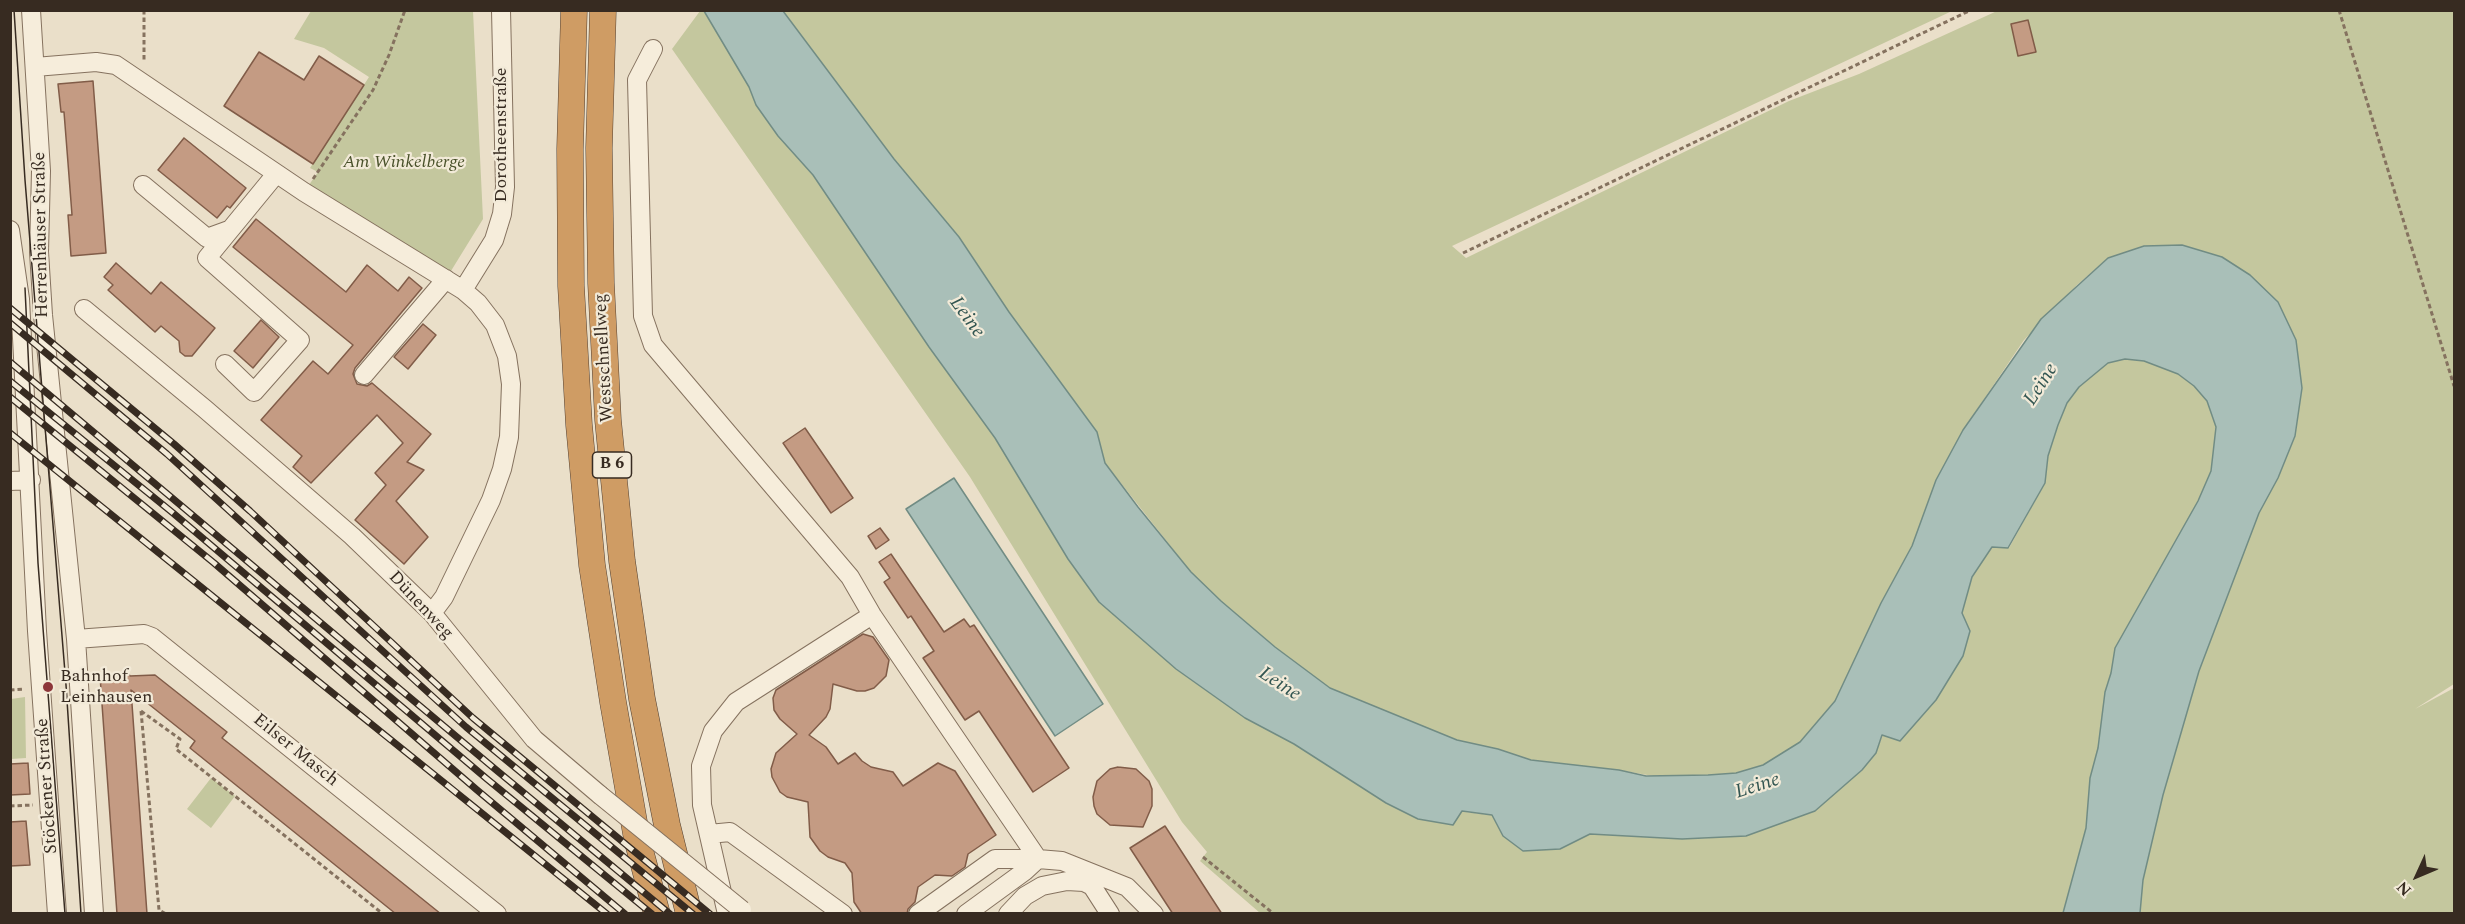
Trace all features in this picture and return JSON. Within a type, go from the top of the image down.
[{"type":"highway","name":"Westschnellweg","points":[[574,10],[570,195],[571,286],[579,425],[592,565],[613,702],[637,839],[657,914]]},
{"type":"highway","name":"Westschnellweg","points":[[603,10],[599,148],[601,283],[608,420],[622,561],[642,699],[667,825],[689,914]]},
{"type":"street","name":"Herrenhäuser Straße","points":[[31,10],[41,171],[39,252],[61,496]]},
{"type":"street","name":"Dorotheenstraße","points":[[463,290],[494,240],[502,214],[505,187],[501,10]]},
{"type":"street","points":[[653,49],[637,80],[643,316],[652,345],[850,577],[872,615],[1038,859]]},
{"type":"street","points":[[35,67],[96,62],[116,65],[276,174],[463,290],[478,303],[495,325],[507,356],[511,384],[509,438],[502,469],[491,500],[444,597],[432,613]]},
{"type":"street","points":[[225,364],[254,392],[300,340],[207,258],[276,174]]},
{"type":"street","points":[[143,185],[207,238],[231,229]]},
{"type":"street","name":"Herrenhäuser Straße","points":[[10,230],[20,299],[31,480]]},
{"type":"street","points":[[364,375],[446,279]]},
{"type":"street","name":"Dünenweg","points":[[84,309],[205,409],[352,536],[432,613],[534,739],[738,912]]},
{"type":"street","points":[[10,481],[31,480]]},
{"type":"street","name":"Stöckener Straße","points":[[31,480],[35,607],[57,914]]},
{"type":"street","name":"Stöckener Straße","points":[[61,496],[76,639],[94,914]]},
{"type":"street","points":[[738,912],[709,834],[702,805],[701,766],[713,731],[736,702],[872,615]]},
{"type":"street","name":"Eilser Masch","points":[[76,639],[144,634],[152,637],[496,914]]},
{"type":"street","points":[[709,834],[730,832],[843,914]]},
{"type":"street","points":[[918,914],[995,859],[1062,861],[1096,881],[1110,914]]},
{"type":"street","points":[[966,914],[1038,859]]},
{"type":"street","points":[[1008,914],[1025,896],[1042,885],[1067,881],[1096,881],[1127,886],[1154,914]]},
{"type":"path","points":[[139,80],[146,58],[144,10]]},
{"type":"path","points":[[311,10],[321,10]]},
{"type":"path","points":[[304,192],[373,90],[390,55],[405,10]]},
{"type":"path","points":[[1463,253],[1971,10]]},
{"type":"path","points":[[2339,10],[2454,386]]},
{"type":"path","points":[[166,914],[159,910],[141,711],[180,739],[176,749],[382,914]]},
{"type":"path","points":[[1203,857],[1274,914]]},
{"type":"green space","name":"Am Winkelberge","points":[[311,11],[473,11],[483,219],[446,279],[304,192],[318,172],[310,168],[369,77],[324,48],[294,39]]},
{"type":"green space","points":[[700,11],[704,11],[725,46],[749,87],[756,105],[778,136],[813,175],[929,347],[995,438],[1068,559],[1099,602],[1176,669],[1245,718],[1294,744],[1386,803],[1492,815],[1503,836],[1560,849],[1590,834],[1682,839],[1712,838],[1815,811],[1862,770],[1876,753],[1883,734],[1900,740],[1936,700],[1963,656],[1970,631],[1962,613],[1972,577],[1992,547],[2009,548],[2045,483],[2048,456],[2058,425],[2067,403],[2079,387],[2108,363],[2125,359],[2144,361],[2178,374],[2194,386],[2207,401],[2216,427],[2211,471],[2198,501],[2115,648],[2105,692],[2098,748],[2090,778],[2086,828],[2063,913],[1260,913],[1200,861],[1207,852],[1182,822],[970,477],[672,49]]},
{"type":"green space","points":[[783,11],[1952,11],[1452,246],[1466,258],[1789,101],[1859,74],[1997,11],[2454,11],[2454,684],[2415,709],[2454,688],[2454,913],[2140,913],[2143,880],[2163,795],[2199,671],[2258,513],[2278,478],[2295,437],[2302,388],[2296,340],[2222,257],[2182,245],[2144,246],[2108,258],[2077,285],[2024,340],[1963,430],[1936,480],[1912,546],[1881,603],[1835,701],[1800,742],[1763,765],[1736,773],[1708,775],[1653,776],[1531,760],[1498,749],[1457,740],[1330,688],[1275,647],[1191,572],[1105,463],[1097,432],[1009,312],[959,237],[894,159]]},
{"type":"green space","points":[[25,697],[26,758],[11,759],[11,699]]},
{"type":"green space","points":[[211,778],[235,796],[211,828],[187,809]]},
{"type":"water","name":"Leine","points":[[704,11],[783,11],[894,159],[959,237],[1009,312],[1097,432],[1105,463],[1191,572],[1221,601],[1275,647],[1330,688],[1457,740],[1498,749],[1531,760],[1619,770],[1646,776],[1708,775],[1736,773],[1763,765],[1800,742],[1835,701],[1881,603],[1912,546],[1936,480],[1963,430],[2041,319],[2108,258],[2144,246],[2182,245],[2222,257],[2250,275],[2278,302],[2296,340],[2302,388],[2295,436],[2278,478],[2259,513],[2199,671],[2163,795],[2143,880],[2140,913],[2063,913],[2086,828],[2090,778],[2098,748],[2105,692],[2115,648],[2198,501],[2211,471],[2216,427],[2207,401],[2194,386],[2178,374],[2144,361],[2125,359],[2108,363],[2079,387],[2067,403],[2058,425],[2048,456],[2045,483],[2008,548],[1992,547],[1972,577],[1962,613],[1970,631],[1963,656],[1936,700],[1900,741],[1882,735],[1876,753],[1862,770],[1815,811],[1746,836],[1682,839],[1590,834],[1560,849],[1523,851],[1503,836],[1492,815],[1462,811],[1453,825],[1418,819],[1386,803],[1294,744],[1245,718],[1176,669],[1099,602],[1068,559],[995,438],[929,347],[813,175],[778,136],[756,105],[749,87]]},
{"type":"water","points":[[954,478],[1103,704],[1055,736],[906,509]]},
{"type":"building","points":[[2028,20],[2036,52],[2018,56],[2011,24]]},
{"type":"building","points":[[259,52],[304,80],[319,56],[364,85],[313,164],[224,106]]},
{"type":"building","points":[[93,81],[106,253],[71,256],[68,215],[72,215],[64,112],[61,112],[58,84]]},
{"type":"building","points":[[184,138],[246,188],[230,208],[227,206],[217,218],[158,170]]},
{"type":"building","points":[[256,219],[346,292],[367,265],[398,291],[409,277],[422,288],[355,368],[353,374],[357,384],[367,386],[372,383],[431,434],[407,462],[424,470],[396,501],[428,537],[404,564],[355,520],[386,485],[375,473],[403,443],[377,415],[311,483],[293,467],[302,456],[261,420],[313,361],[328,374],[353,345],[233,247]]},
{"type":"building","points":[[116,263],[151,294],[161,282],[215,328],[192,356],[185,356],[180,352],[179,341],[161,326],[155,332],[108,290],[113,285],[104,277]]},
{"type":"building","points":[[261,320],[279,337],[253,368],[234,351]]},
{"type":"building","points":[[423,324],[436,335],[408,369],[394,357]]},
{"type":"building","points":[[805,428],[853,498],[831,513],[783,443]]},
{"type":"building","points":[[880,528],[889,540],[876,549],[868,536]]},
{"type":"building","points":[[891,554],[944,632],[964,619],[970,627],[974,625],[1069,768],[1033,792],[979,711],[965,720],[923,658],[934,651],[911,616],[908,618],[884,582],[890,578],[879,562]]},
{"type":"building","points":[[863,634],[873,637],[889,660],[886,676],[874,688],[865,691],[833,684],[830,709],[826,717],[809,735],[826,747],[838,764],[855,753],[871,767],[893,772],[903,786],[938,763],[955,771],[996,835],[968,854],[965,867],[952,876],[935,875],[918,887],[915,902],[908,909],[907,914],[862,914],[854,902],[852,873],[845,863],[828,857],[820,851],[810,837],[808,802],[787,797],[780,792],[772,777],[771,769],[776,753],[797,734],[780,719],[774,710],[773,698],[776,690]]},
{"type":"building","points":[[129,674],[130,676],[155,675],[227,732],[222,738],[441,914],[396,914],[190,748],[195,741],[131,690],[147,914],[117,914],[100,676]]},
{"type":"building","points":[[28,763],[30,794],[10,795],[10,764]]},
{"type":"building","points":[[1118,767],[1136,769],[1149,781],[1152,789],[1152,806],[1143,827],[1110,825],[1097,814],[1093,797],[1097,781],[1110,769]]},
{"type":"building","points":[[26,821],[30,865],[10,866],[10,822]]},
{"type":"building","points":[[1165,826],[1222,914],[1173,914],[1130,848]]},
{"type":"tram line","points":[[14,10],[25,180],[66,685],[81,914]]},
{"type":"tram line","points":[[25,288],[38,563],[65,914]]},
{"type":"railway","points":[[10,308],[174,444],[250,511],[473,718],[710,914]]},
{"type":"railway","points":[[10,323],[167,454],[466,727],[693,914]]},
{"type":"railway","points":[[10,362],[670,914]]},
{"type":"railway","points":[[10,381],[173,513],[487,779],[652,914]]},
{"type":"railway","points":[[10,397],[214,563],[477,790],[625,914]]},
{"type":"railway","points":[[10,433],[607,914]]},
{"type":"place","name":"Bahnhof Leinhausen","points":[[48,687]]}]
